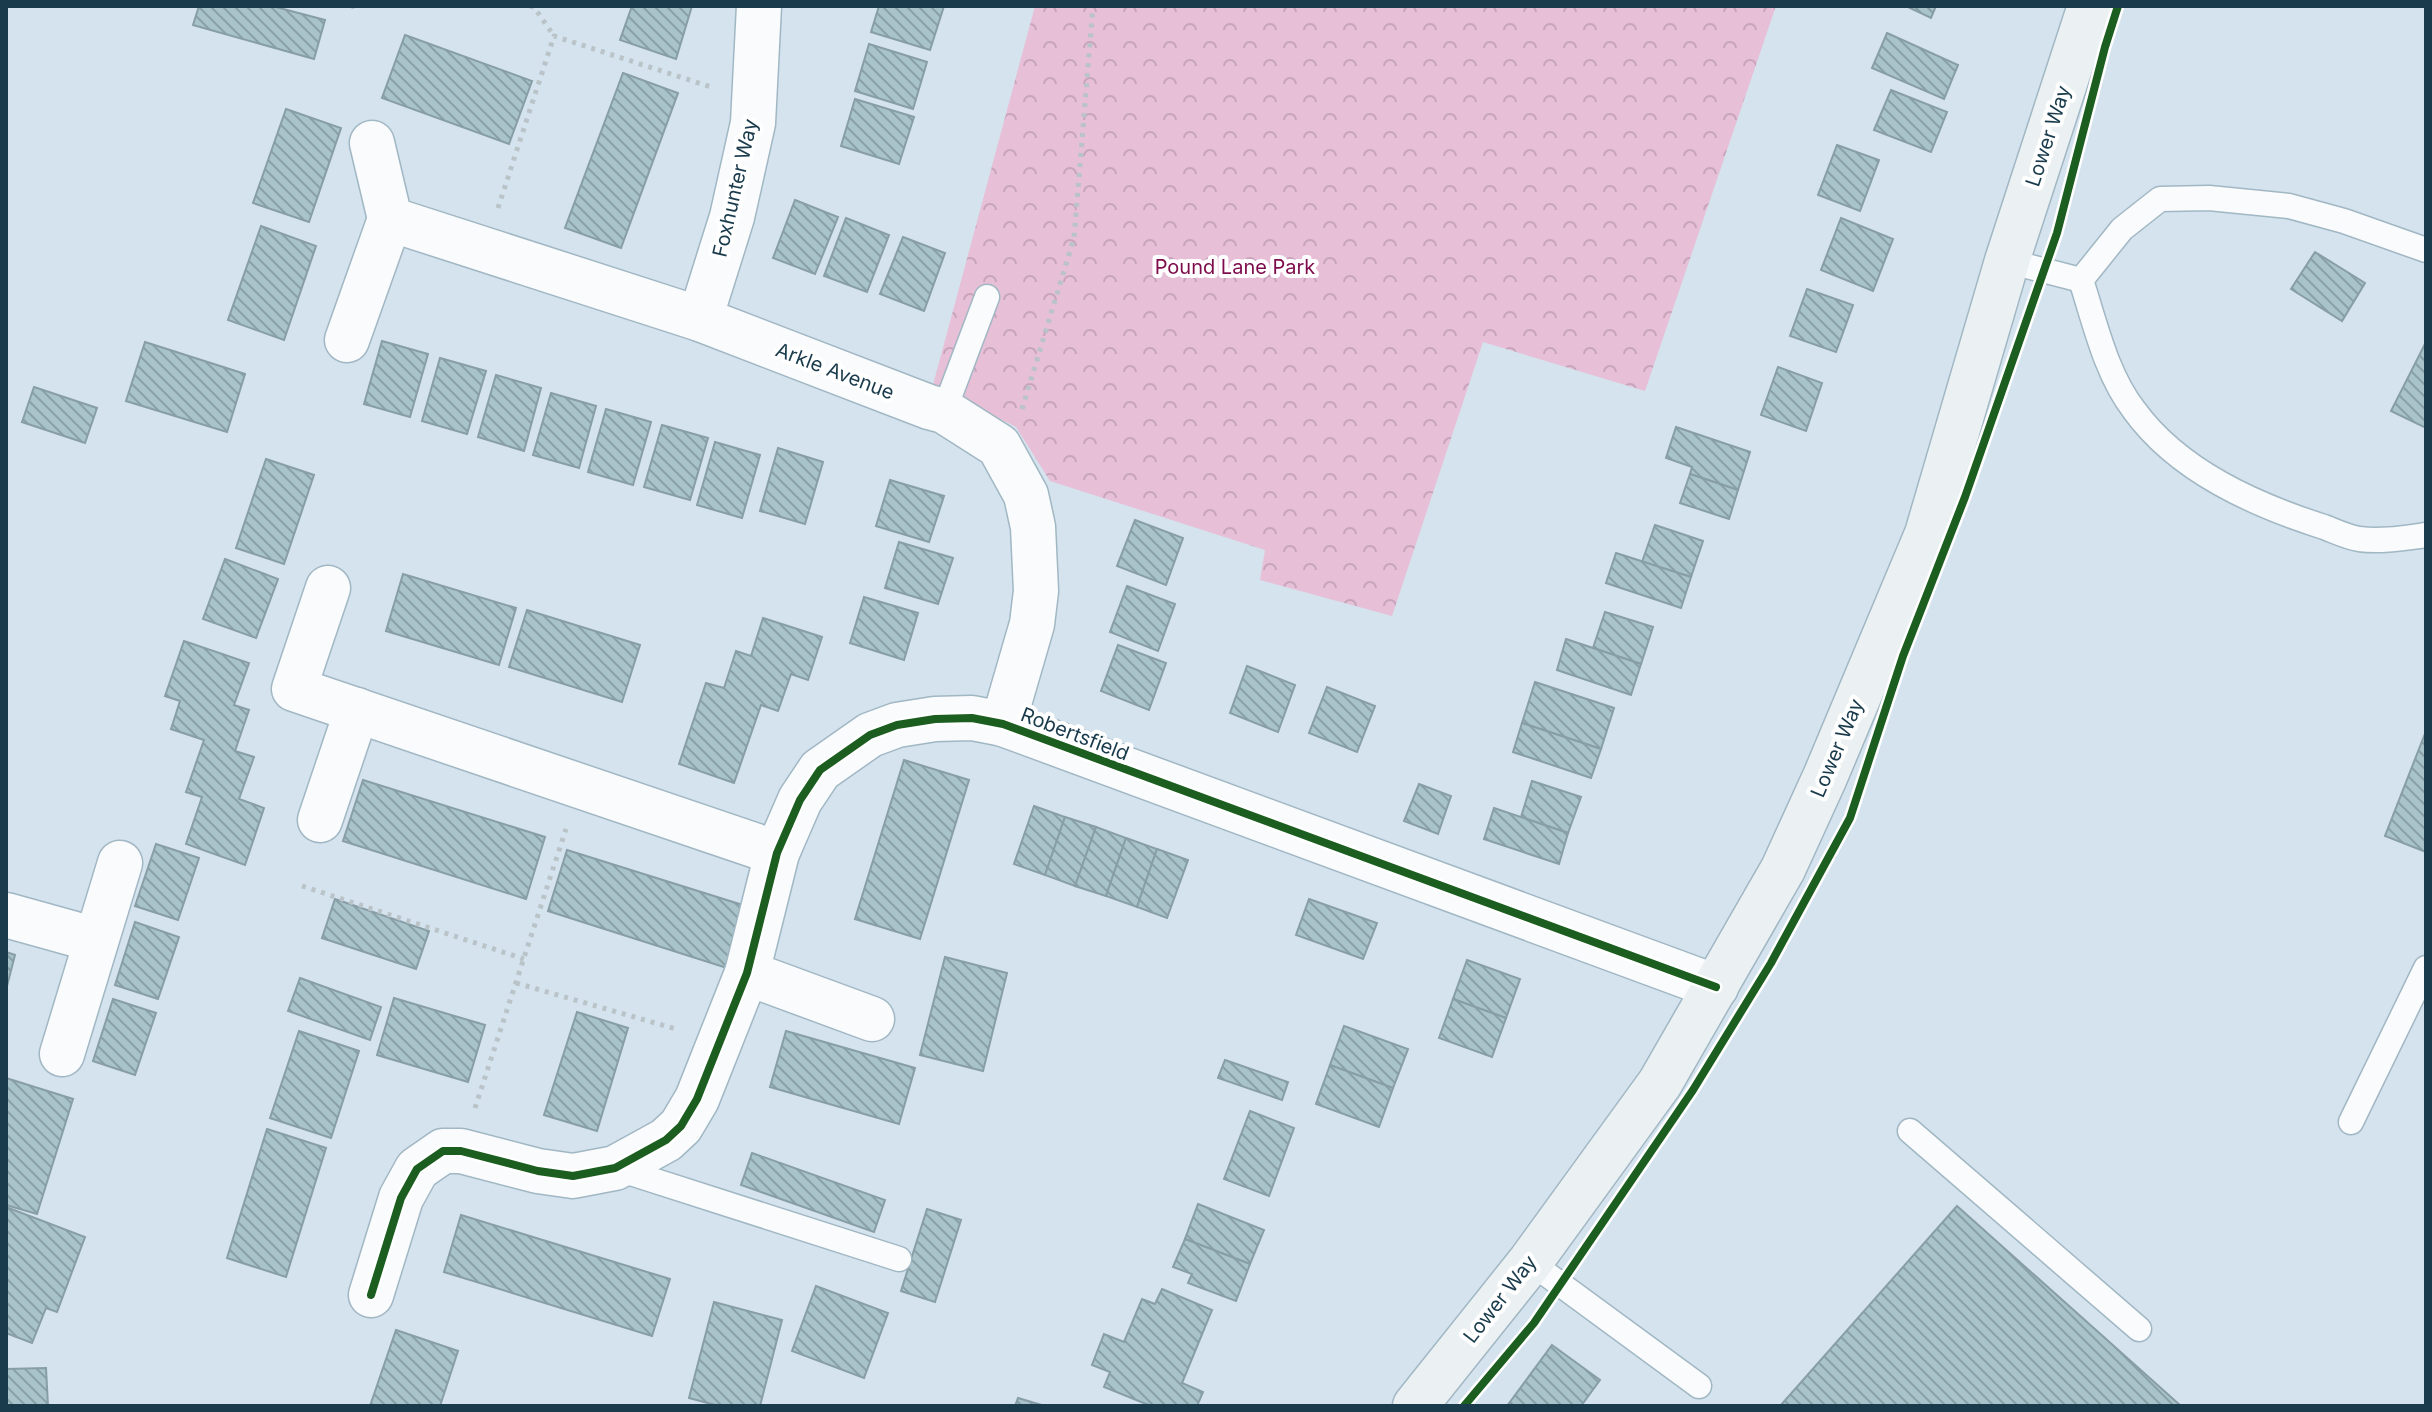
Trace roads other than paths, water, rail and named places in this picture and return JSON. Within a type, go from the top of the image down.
[{"type":"street","name":"Foxhunter Way","points":[[700,319],[732,217],[753,123],[759,6]]},
{"type":"street","name":"Lower Way","points":[[1415,1406],[1530,1262],[1660,1083],[1783,869],[1927,534],[2007,261],[2090,6]]},
{"type":"street","points":[[347,340],[390,219],[372,143]]},
{"type":"street","name":"Arkle Avenue","points":[[390,219],[700,319],[944,411],[999,446],[1026,495],[1033,527],[1036,591],[1032,624],[1003,724]]},
{"type":"street","points":[[328,588],[294,689],[777,853]]},
{"type":"street","points":[[320,820],[357,710]]},
{"type":"street","name":"Robertsfield","points":[[371,1295],[401,1198],[417,1169],[443,1151],[461,1151],[538,1171],[573,1176],[615,1168],[666,1140],[681,1126],[697,1099],[747,973],[777,853],[800,800],[820,770],[870,735],[897,725],[935,719],[972,718],[1003,724],[1716,987]]},
{"type":"street","points":[[62,1054],[120,863]]},
{"type":"street","points":[[6,915],[96,940]]},
{"type":"street","points":[[747,973],[872,1019]]},
{"type":"lane","points":[[2081,280],[2122,229],[2160,199],[2209,198],[2289,206],[2344,221],[2426,250]]},
{"type":"lane","points":[[2007,261],[2081,280]]},
{"type":"lane","points":[[2081,280],[2114,377],[2133,410],[2161,440],[2193,467],[2267,506],[2358,539],[2426,535]]},
{"type":"lane","points":[[944,411],[987,297]]},
{"type":"lane","points":[[2351,1122],[2426,968]]},
{"type":"lane","points":[[1910,1131],[2139,1329]]},
{"type":"lane","points":[[615,1168],[899,1259]]},
{"type":"lane","points":[[1530,1262],[1699,1386]]},
{"type":"park label","name":"Pound Lane Park","points":[[1235,267]]}]
